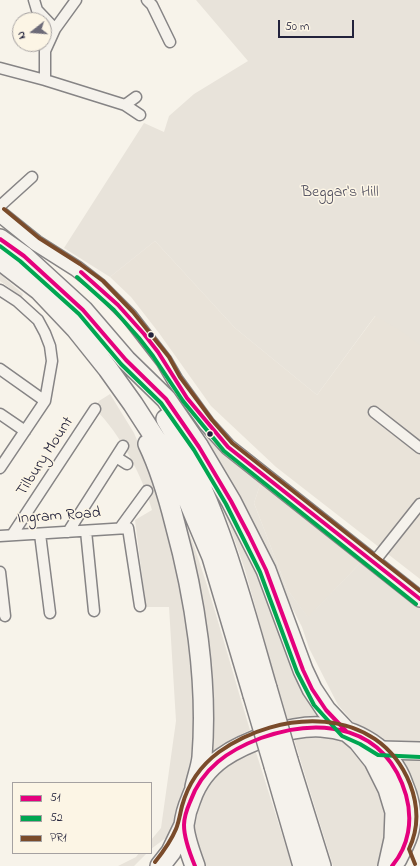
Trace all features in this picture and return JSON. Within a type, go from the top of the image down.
[{"type":"highway","points":[[0,238],[24,256],[83,310],[126,360],[166,400],[199,447],[227,494],[266,570],[303,670],[312,689],[326,710],[358,741],[374,761],[388,788],[395,812],[392,866]]},
{"type":"highway","points":[[0,260],[39,290],[76,329],[108,368],[151,430],[175,469],[212,557],[260,692],[281,763],[303,866]]},
{"type":"highway","points":[[126,360],[154,400],[177,437],[210,508],[234,572],[260,692]]},
{"type":"highway","points":[[108,368],[141,428],[157,464],[185,561],[196,623],[204,717],[202,758],[184,825],[171,852],[160,866]]},
{"type":"highway","points":[[195,787],[212,765],[218,760],[240,747],[257,740],[284,731],[320,726],[346,731],[381,750],[395,767],[406,791],[410,817],[415,823],[392,866]]},
{"type":"highway","points":[[281,763],[321,866]]},
{"type":"highway","points":[[184,825],[190,853],[195,866]]},
{"type":"main road","points":[[381,750],[420,751]]},
{"type":"street","points":[[34,0],[37,10],[55,29]]},
{"type":"street","points":[[45,80],[45,51],[55,29],[76,0]]},
{"type":"street","points":[[147,0],[152,5],[170,42]]},
{"type":"street","points":[[0,68],[45,80],[125,105],[140,115]]},
{"type":"street","points":[[125,105],[136,97]]},
{"type":"street","points":[[0,206],[32,177]]},
{"type":"street","points":[[0,214],[36,243],[77,269],[99,286],[129,316],[164,361],[175,380],[207,424],[228,447],[420,599]]},
{"type":"street","points":[[0,290],[22,305],[38,320],[50,346],[52,360],[45,401],[2,462]]},
{"type":"street","points":[[0,369],[45,401]]},
{"type":"street","points":[[374,412],[420,448]]},
{"type":"street","points":[[0,414],[25,431]]},
{"type":"street","name":"Tilbury Mount","points":[[12,535],[96,415]]},
{"type":"street","points":[[68,532],[123,446]]},
{"type":"street","points":[[116,457],[127,464]]},
{"type":"street","points":[[120,528],[143,505],[147,491]]},
{"type":"street","points":[[374,562],[420,504]]},
{"type":"street","points":[[120,528],[128,528],[140,606]]},
{"type":"street","name":"Ingram Road","points":[[0,536],[120,528]]},
{"type":"street","points":[[86,531],[94,611]]},
{"type":"street","points":[[40,534],[50,613]]},
{"type":"street","points":[[0,572],[5,616]]},
{"type":"shaded area","points":[[155,241],[235,328],[317,395],[382,307],[420,336],[420,579],[276,467],[211,406],[159,333],[131,297],[110,277]]},
{"type":"shaded area","points":[[261,482],[364,559],[308,618],[287,589],[254,503]]},
{"type":"green space","name":"Beggar's Hill","points":[[196,0],[420,0],[420,345],[401,331],[375,316],[317,395],[235,328],[155,241],[110,277],[64,248],[144,123],[164,132],[169,116],[194,94],[248,61]]},
{"type":"green space","points":[[0,274],[23,294],[22,297],[0,281]]},
{"type":"green space","points":[[110,394],[134,433],[153,478],[169,529],[185,604],[193,677],[195,726],[189,771],[171,834],[152,848],[152,839],[161,828],[176,721],[169,607],[146,607],[135,520],[152,510],[143,483],[130,456],[105,419],[95,409],[99,401]]},
{"type":"green space","points":[[190,415],[206,434],[224,451],[261,482],[254,503],[287,589],[308,617],[364,559],[420,606],[420,744],[386,742],[361,731],[338,705],[309,648],[302,627],[283,590],[247,510],[187,418]]},
{"type":"green space","points":[[203,465],[226,503],[322,719],[287,721],[245,570],[229,524]]},
{"type":"green space","points":[[175,495],[206,582],[250,730],[225,744],[203,763]]},
{"type":"green space","points":[[313,734],[332,737],[345,744],[356,753],[365,764],[380,790],[387,818],[387,831],[378,866],[333,866],[293,736]]},
{"type":"green space","points":[[254,746],[292,866],[204,866],[196,850],[193,822],[202,788],[228,759]]},
{"type":"green space","points":[[396,754],[420,756],[420,804],[416,810]]},
{"type":"green space","points":[[138,854],[146,854],[134,866],[118,866],[136,857]]},
{"type":"transit line","name":"PR1","points":[[4,209],[39,238],[80,264],[103,281],[133,312],[169,357],[180,377],[212,420],[232,443],[420,591]]},
{"type":"transit line","name":"51","points":[[0,239],[24,256],[83,310],[126,360],[166,399],[199,447],[249,535],[266,570],[303,670],[312,689],[326,710],[346,731]]},
{"type":"transit line","name":"52","points":[[0,246],[20,261],[79,314],[121,364],[161,403],[194,450],[226,504],[260,572],[297,672],[314,705],[342,736],[360,744],[378,755],[420,757]]},
{"type":"transit line","name":"51","points":[[81,272],[118,305],[144,334],[158,352],[187,398],[228,447],[420,599]]},
{"type":"transit line","name":"52","points":[[77,277],[114,310],[139,338],[183,401],[224,451],[416,604]]},
{"type":"transit line","name":"PR1","points":[[155,862],[167,846],[174,833],[191,783],[212,757],[243,738],[270,728],[297,722],[325,722],[351,727],[375,739],[395,758],[410,784],[415,800],[416,825],[409,849],[415,864]]},
{"type":"transit line","name":"51","points":[[195,866],[186,841],[184,822],[195,790],[209,770],[238,748],[249,743],[284,731],[307,728],[328,728],[349,732],[367,741],[383,754],[397,772],[406,795],[409,823],[406,841],[398,858],[392,866]]}]
